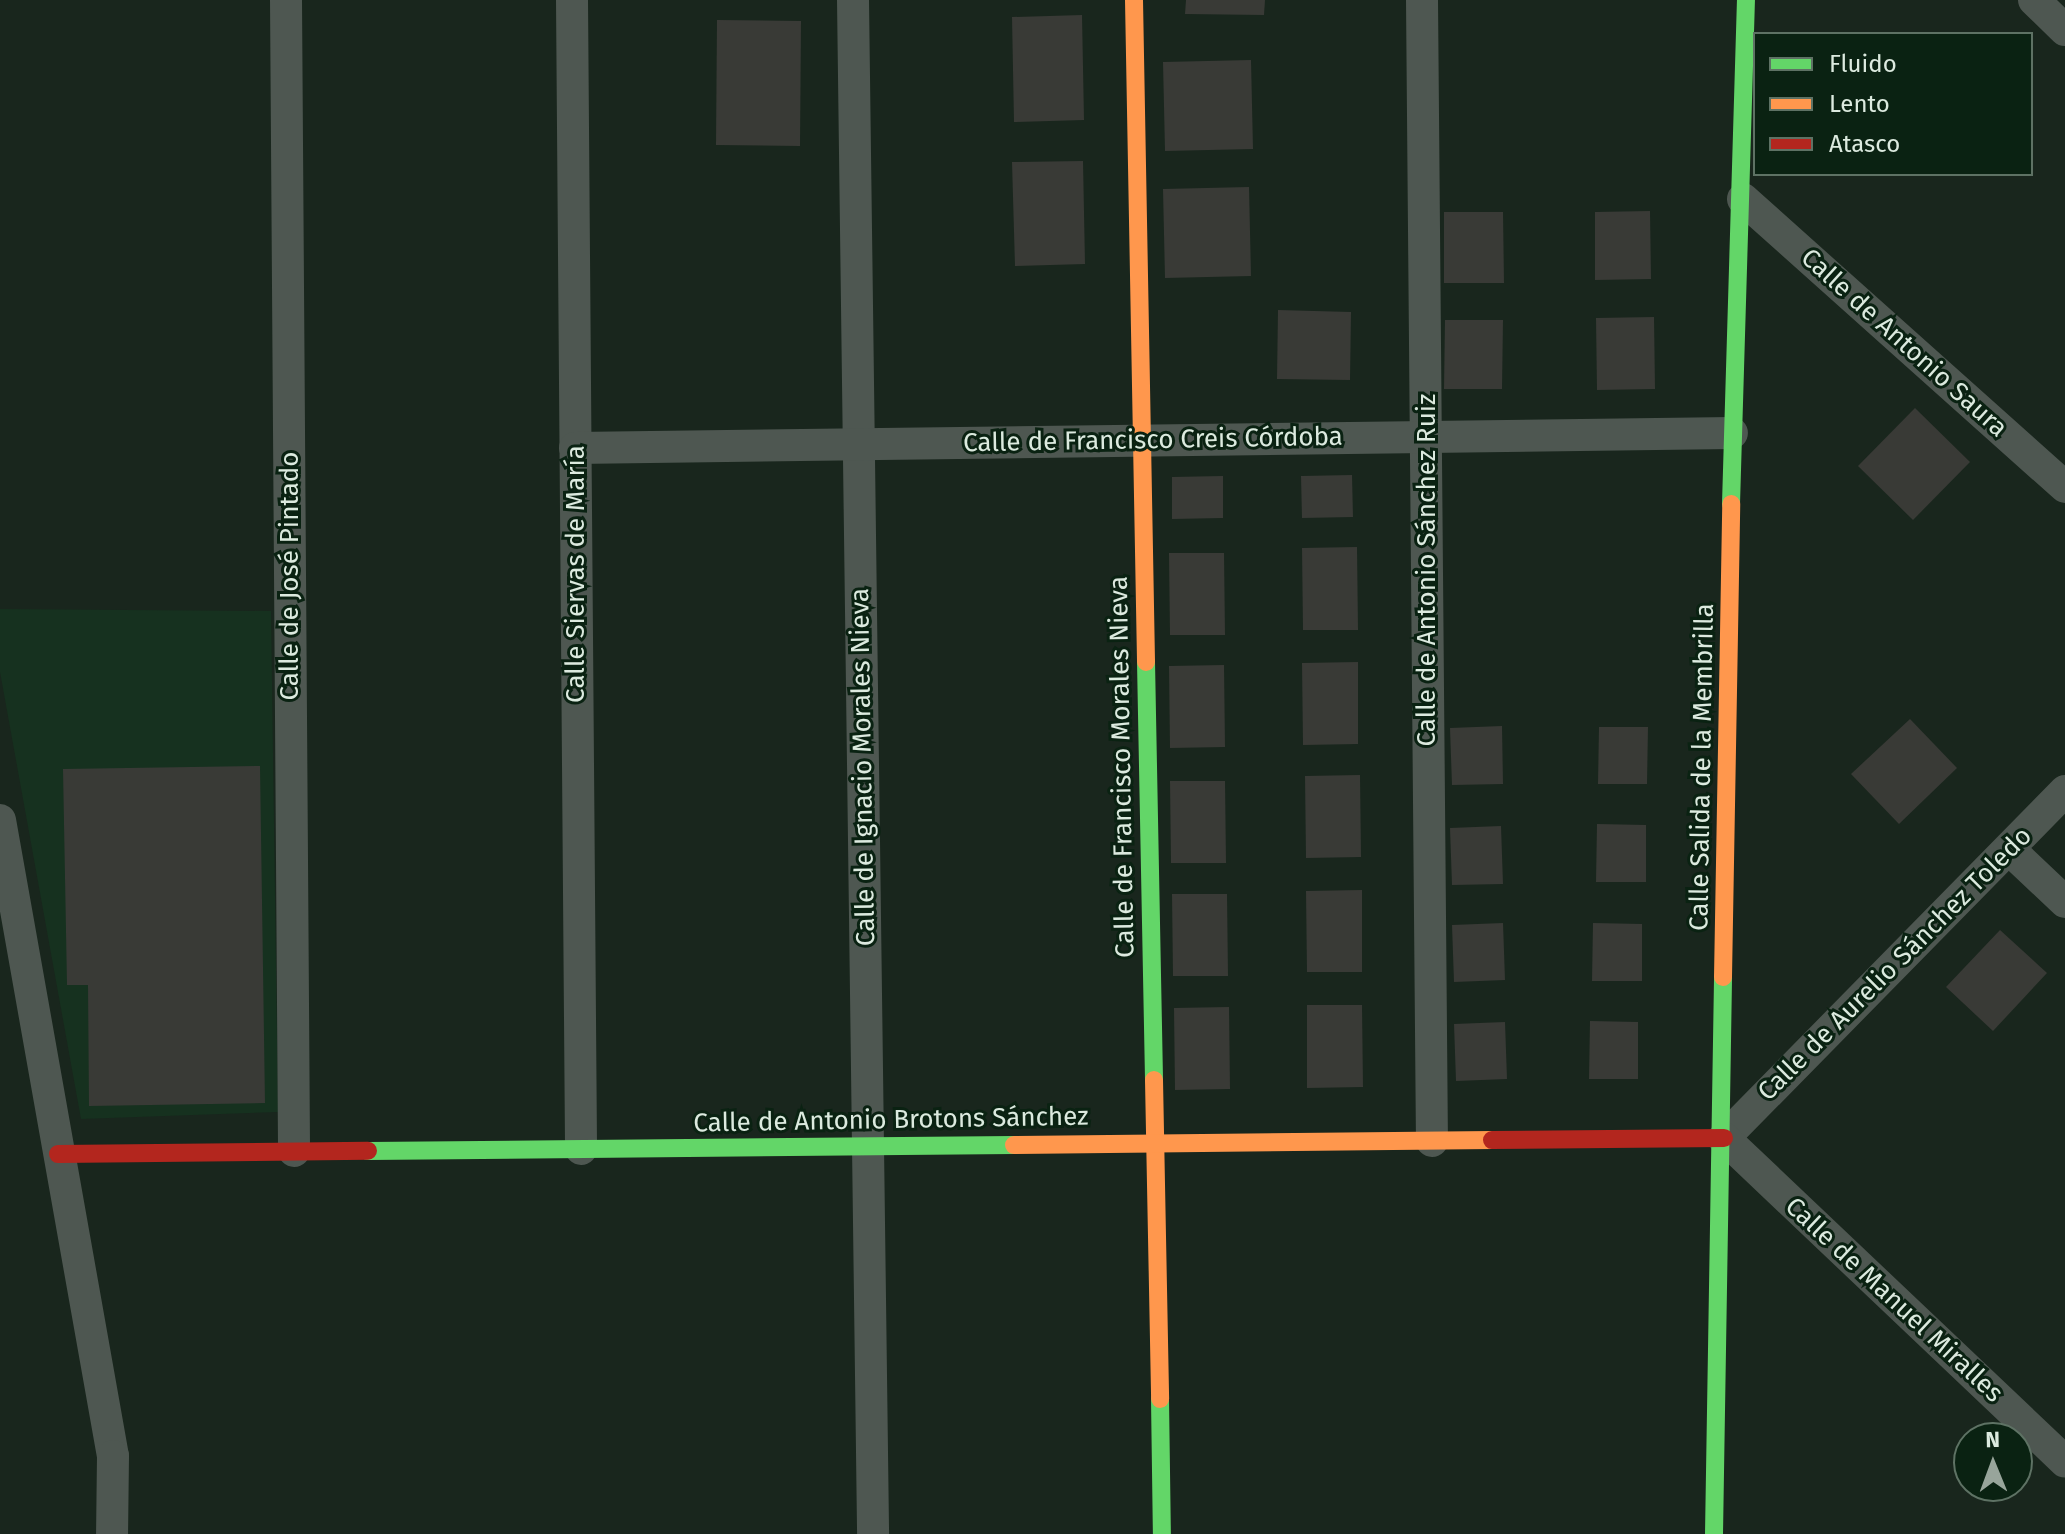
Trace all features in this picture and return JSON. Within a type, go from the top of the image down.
[{"type":"street","name":"Calle de José Pintado","points":[[286,0],[294,1151]]},
{"type":"street","name":"Calle Siervas de María","points":[[572,0],[581,1149]]},
{"type":"street","name":"Calle de Ignacio Morales Nieva","points":[[853,0],[873,1534]]},
{"type":"street","name":"Calle de Francisco Morales Nieva","points":[[1134,0],[1162,1534]]},
{"type":"street","name":"Calle de Antonio Sánchez Ruiz","points":[[1422,0],[1432,1141]]},
{"type":"street","name":"Calle Salida de la Membrilla","points":[[1714,1534],[1724,1138],[1732,433],[1743,199],[1746,0]]},
{"type":"street","points":[[2034,0],[2065,30]]},
{"type":"street","name":"Calle de Antonio Saura","points":[[1743,199],[2065,487]]},
{"type":"street","name":"Calle de Francisco Creis Córdoba","points":[[575,448],[1732,433]]},
{"type":"street","name":"Calle de Aurelio Sánchez Toledo","points":[[1724,1138],[2065,791]]},
{"type":"street","points":[[0,820],[113,1456],[112,1534]]},
{"type":"street","points":[[2009,849],[2065,902]]},
{"type":"street","name":"Calle de Antonio Brotons Sánchez","points":[[58,1154],[1724,1138]]},
{"type":"street","name":"Calle de Manuel Miralles","points":[[1724,1138],[2065,1462]]},
{"type":"shaded area","points":[[0,609],[271,611],[278,1112],[81,1119],[0,672]]},
{"type":"building","points":[[1186,0],[1265,0],[1264,15],[1185,14]]},
{"type":"building","points":[[1082,15],[1084,120],[1014,122],[1012,17]]},
{"type":"building","points":[[717,20],[801,21],[800,146],[716,145]]},
{"type":"building","points":[[1251,60],[1253,149],[1165,151],[1163,62]]},
{"type":"building","points":[[1083,161],[1085,264],[1015,266],[1012,162]]},
{"type":"building","points":[[1249,187],[1251,276],[1165,278],[1163,189]]},
{"type":"building","points":[[1650,211],[1651,279],[1595,280],[1595,212]]},
{"type":"building","points":[[1444,212],[1503,212],[1504,283],[1444,283]]},
{"type":"building","points":[[1278,310],[1351,312],[1350,380],[1277,379]]},
{"type":"building","points":[[1654,317],[1655,389],[1597,390],[1596,318]]},
{"type":"building","points":[[1445,320],[1503,320],[1502,389],[1444,389]]},
{"type":"building","points":[[1915,408],[1970,462],[1913,520],[1858,466]]},
{"type":"building","points":[[1352,475],[1353,517],[1302,518],[1301,476]]},
{"type":"building","points":[[1223,476],[1223,518],[1172,519],[1172,477]]},
{"type":"building","points":[[1357,547],[1358,630],[1303,630],[1302,548]]},
{"type":"building","points":[[1169,553],[1224,553],[1225,635],[1170,635]]},
{"type":"building","points":[[1358,662],[1358,744],[1303,745],[1302,663]]},
{"type":"building","points":[[1224,665],[1225,747],[1170,748],[1169,666]]},
{"type":"building","points":[[1910,719],[1957,768],[1899,824],[1851,774]]},
{"type":"building","points":[[1502,726],[1503,784],[1452,785],[1450,728]]},
{"type":"building","points":[[1599,727],[1648,727],[1647,784],[1598,784]]},
{"type":"building","points":[[260,766],[265,1103],[89,1106],[88,985],[67,985],[63,769]]},
{"type":"building","points":[[1360,775],[1361,857],[1306,858],[1305,776]]},
{"type":"building","points":[[1170,781],[1225,781],[1226,863],[1171,863]]},
{"type":"building","points":[[1597,824],[1646,825],[1646,882],[1596,882]]},
{"type":"building","points":[[1501,826],[1503,884],[1452,885],[1450,828]]},
{"type":"building","points":[[1362,890],[1362,972],[1307,972],[1306,891]]},
{"type":"building","points":[[1172,894],[1227,894],[1228,976],[1173,976]]},
{"type":"building","points":[[1503,923],[1505,980],[1454,982],[1452,925]]},
{"type":"building","points":[[1593,923],[1642,924],[1642,981],[1592,981]]},
{"type":"building","points":[[2000,930],[2047,973],[1993,1031],[1946,987]]},
{"type":"building","points":[[1307,1005],[1362,1005],[1363,1087],[1307,1088]]},
{"type":"building","points":[[1229,1007],[1230,1089],[1175,1090],[1174,1008]]},
{"type":"building","points":[[1590,1021],[1638,1022],[1638,1079],[1589,1079]]},
{"type":"building","points":[[1505,1022],[1507,1079],[1456,1081],[1454,1024]]},
{"type":"traffic: fast","points":[[1731,504],[1746,0]]},
{"type":"traffic: fast","points":[[1146,662],[1154,1080]]},
{"type":"traffic: fast","points":[[1714,1534],[1723,977]]},
{"type":"traffic: fast","points":[[368,1151],[1014,1145]]},
{"type":"traffic: fast","points":[[1160,1399],[1162,1534]]},
{"type":"traffic: slow","points":[[1134,0],[1146,662]]},
{"type":"traffic: slow","points":[[1723,977],[1731,504]]},
{"type":"traffic: slow","points":[[1154,1080],[1160,1399]]},
{"type":"traffic: slow","points":[[1014,1145],[1492,1140]]},
{"type":"traffic: jam","points":[[1492,1140],[1724,1138]]},
{"type":"traffic: jam","points":[[58,1154],[368,1151]]}]
